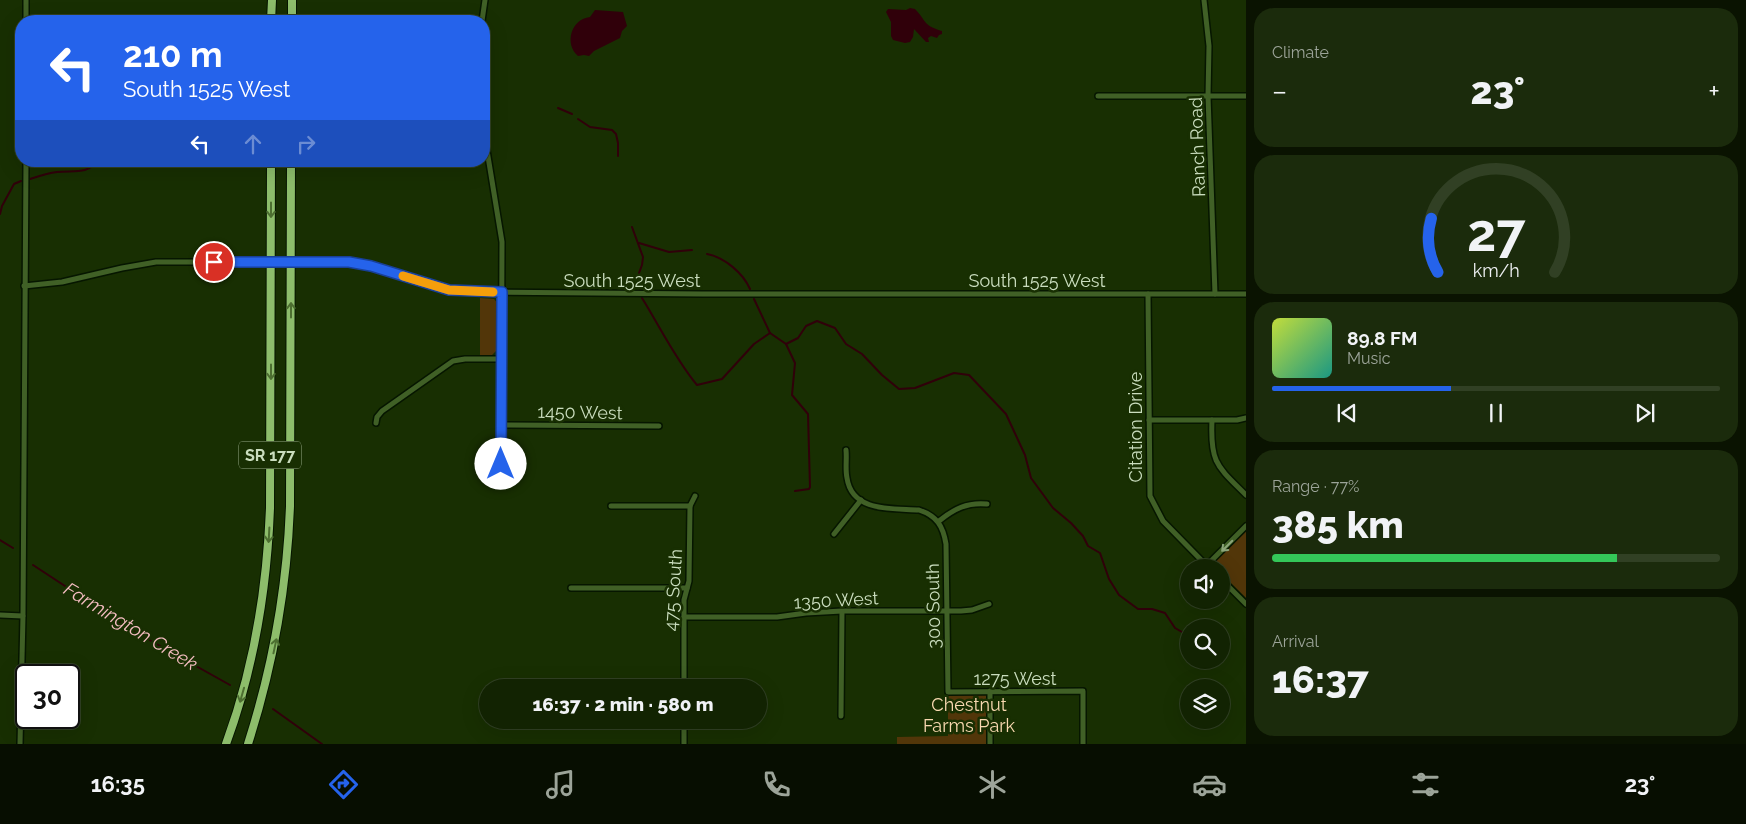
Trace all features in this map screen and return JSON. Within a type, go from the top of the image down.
[{"type":"highway","points":[[272,0],[272,15]]},
{"type":"highway","points":[[292,0],[292,15]]},
{"type":"highway","name":"SR 177","points":[[226,744],[241,700],[252,655],[268,555],[270,508],[271,167]]},
{"type":"highway","name":"SR 177","points":[[248,744],[275,645],[287,558],[290,496],[291,167]]},
{"type":"street","points":[[26,0],[26,15]]},
{"type":"street","points":[[483,15],[485,0]]},
{"type":"street","name":"Ranch Road","points":[[1204,0],[1209,46],[1208,96],[1215,294]]},
{"type":"street","points":[[1098,96],[1246,96]]},
{"type":"street","points":[[20,744],[23,616],[26,167]]},
{"type":"street","points":[[490,167],[501,233],[501,464]]},
{"type":"street","name":"South 1525 West","points":[[24,286],[62,282],[156,262],[342,262],[364,264],[442,288],[458,291],[1246,294]]},
{"type":"street","name":"Citation Drive","points":[[1148,294],[1150,496],[1163,521],[1201,559]]},
{"type":"street","points":[[376,423],[378,414],[449,362],[465,358],[502,359]]},
{"type":"street","points":[[1149,420],[1246,418]]},
{"type":"street","points":[[1212,420],[1211,443],[1214,456],[1219,466],[1246,494]]},
{"type":"street","name":"1450 West","points":[[501,424],[659,426]]},
{"type":"street","points":[[846,450],[847,480],[856,495],[872,506],[883,509],[919,510],[939,521],[950,512],[967,505],[987,504]]},
{"type":"street","points":[[610,506],[690,506],[696,496]]},
{"type":"street","points":[[834,534],[861,500]]},
{"type":"street","name":"475 South","points":[[684,679],[684,600],[690,573],[690,506]]},
{"type":"street","name":"300 South","points":[[939,521],[945,535],[946,544],[948,692]]},
{"type":"street","points":[[1215,559],[1246,526]]},
{"type":"street","points":[[572,588],[687,588]]},
{"type":"street","points":[[1230,588],[1246,604]]},
{"type":"street","name":"1350 West","points":[[684,617],[778,617],[842,611],[972,610],[989,604]]},
{"type":"street","points":[[841,716],[842,611]]},
{"type":"street","points":[[0,615],[23,616]]},
{"type":"street","name":"1275 West","points":[[948,692],[1083,691],[1084,744]]},
{"type":"street","points":[[990,692],[990,744]]},
{"type":"street","points":[[684,729],[684,744]]},
{"type":"green space","points":[[480,298],[494,299],[498,304],[498,349],[492,355],[480,355]]},
{"type":"green space","points":[[1246,529],[1246,598],[1230,582],[1230,559],[1216,559]]},
{"type":"green space","name":"Chestnut Farms Park","points":[[990,691],[990,744],[897,744],[897,737],[948,736],[948,692]]},
{"type":"shaded area","points":[[910,8],[915,9],[928,25],[942,31],[942,34],[937,38],[931,36],[928,38],[929,42],[926,42],[914,29],[910,42],[905,43],[893,40],[891,36],[891,22],[886,12],[888,9],[906,10]]},
{"type":"shaded area","points":[[595,10],[623,12],[627,26],[622,31],[620,38],[594,51],[589,56],[578,56],[571,45],[574,27],[578,22],[590,17]]},
{"type":"waterway","points":[[558,108],[572,114]]},
{"type":"waterway","points":[[578,119],[590,127],[612,130],[616,134],[618,156]]},
{"type":"waterway","points":[[30,179],[54,172],[79,171],[91,167]]},
{"type":"waterway","points":[[0,214],[2,206],[14,184],[21,181]]},
{"type":"waterway","points":[[632,227],[643,257],[639,273],[640,289]]},
{"type":"waterway","points":[[639,243],[669,252],[692,250]]},
{"type":"waterway","points":[[707,254],[726,262],[743,277],[750,289]]},
{"type":"waterway","points":[[642,298],[675,354],[697,385],[722,379],[754,344],[770,333]]},
{"type":"waterway","points":[[754,299],[770,333],[786,344],[798,338],[806,326],[817,321],[835,328],[846,344],[862,354],[882,375],[899,389],[915,388],[954,373],[969,375],[1006,414],[1025,455],[1031,478],[1053,508],[1083,536],[1088,546],[1100,553],[1109,579],[1119,595],[1138,609],[1152,609],[1165,613],[1175,628],[1180,631]]},
{"type":"waterway","points":[[786,344],[795,363],[792,395],[808,414],[810,487],[809,489],[795,491]]},
{"type":"waterway","name":"Farmington Creek","points":[[0,540],[13,548]]},
{"type":"waterway","name":"Farmington Creek","points":[[33,565],[135,632],[230,685]]},
{"type":"waterway","name":"Farmington Creek","points":[[273,709],[322,744]]},
{"type":"slow traffic","points":[[403,276],[449,290],[493,292]]},
{"type":"route","points":[[214,262],[349,262],[364,264],[449,290],[502,292],[501,464]]}]
